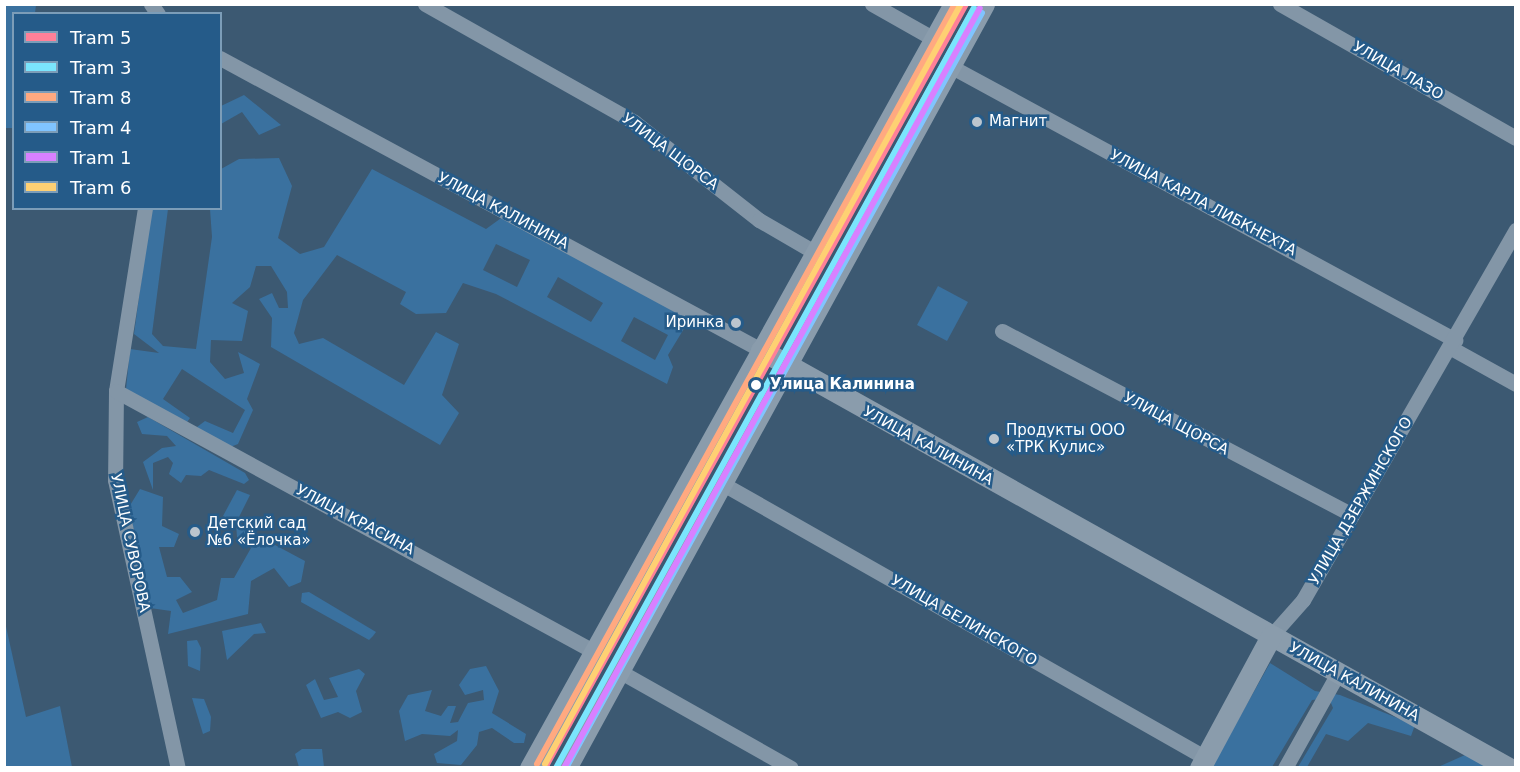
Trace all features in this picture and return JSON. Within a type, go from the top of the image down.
[{"type":"street","name":"УЛИЦА ЩОРСА","points":[[425,4],[634,122],[759,220],[816,253]]},
{"type":"street","points":[[872,4],[934,39]]},
{"type":"street","points":[[530,768],[954,4]]},
{"type":"street","points":[[566,768],[788,366],[984,4]]},
{"type":"street","name":"УЛИЦА ЛАЗО","points":[[1280,4],[1515,138]]},
{"type":"street","name":"УЛИЦА КАЛИНИНА","points":[[222,59],[761,351],[1509,768]]},
{"type":"street","name":"УЛИЦА КАРЛА ЛИБКНЕХТА","points":[[950,66],[1453,344],[1515,384]]},
{"type":"street","name":"УЛИЦА СУВОРОВА","points":[[145,210],[116,392],[115,480],[178,768]]},
{"type":"street","name":"УЛИЦА ДЗЕРЖИНСКОГО","points":[[1203,763],[1271,636],[1294,615],[1453,344],[1515,230]]},
{"type":"street","name":"УЛИЦА ЩОРСА","points":[[1002,331],[1352,515]]},
{"type":"street","name":"УЛИЦА КРАСИНА","points":[[116,392],[593,651]]},
{"type":"street","name":"УЛИЦА БЕЛИНСКОГО","points":[[723,484],[1203,763]]},
{"type":"street","points":[[619,671],[791,768]]},
{"type":"street","points":[[1285,768],[1338,673]]},
{"type":"shaded area","points":[[5,4],[36,5],[35,12],[12,12],[12,128],[5,128]]},
{"type":"shaded area","points":[[244,95],[281,125],[259,135],[242,112],[222,123],[222,106]]},
{"type":"shaded area","points":[[279,158],[292,186],[278,238],[300,254],[324,247],[372,169],[486,229],[504,216],[687,311],[685,327],[668,355],[673,367],[667,384],[496,294],[463,283],[446,313],[416,314],[400,304],[406,292],[337,255],[303,300],[294,333],[299,344],[323,338],[404,385],[436,332],[459,344],[442,395],[459,413],[440,445],[271,347],[272,318],[259,299],[272,293],[279,308],[288,308],[287,292],[271,266],[256,266],[250,287],[232,303],[248,311],[242,341],[211,340],[210,362],[225,379],[244,373],[238,352],[260,364],[247,399],[253,410],[238,444],[225,449],[197,427],[205,421],[233,433],[245,410],[182,369],[163,399],[190,418],[185,425],[126,389],[130,349],[159,353],[134,334],[151,210],[168,210],[152,334],[163,346],[196,349],[212,237],[210,210],[222,210],[222,168],[239,159]],"holes":[[[496,244],[530,260],[517,287],[483,270]],[[558,277],[603,303],[591,322],[547,297]],[[634,317],[668,335],[655,360],[621,341]]]},
{"type":"shaded area","points":[[938,286],[968,302],[947,341],[917,325]]},
{"type":"shaded area","points":[[148,417],[245,473],[249,480],[244,484],[209,470],[201,476],[186,475],[181,483],[169,474],[173,463],[168,457],[153,463],[153,490],[143,462],[162,448],[176,446],[167,436],[142,434],[137,422]]},
{"type":"shaded area","points":[[140,489],[163,497],[162,526],[179,534],[174,547],[159,547],[167,577],[180,577],[192,592],[176,600],[183,613],[217,600],[221,578],[234,578],[251,548],[237,537],[236,524],[305,561],[301,582],[289,587],[274,568],[251,581],[248,614],[168,634],[171,611],[150,608],[129,507]]},
{"type":"shaded area","points":[[237,490],[250,495],[239,517],[230,520],[223,516]]},
{"type":"shaded area","points":[[309,592],[376,632],[369,640],[301,602],[302,593]]},
{"type":"shaded area","points":[[5,622],[26,717],[60,706],[72,767],[5,767]]},
{"type":"shaded area","points":[[261,623],[266,633],[254,634],[227,660],[222,631]]},
{"type":"shaded area","points":[[197,640],[201,648],[200,671],[188,666],[187,641]]},
{"type":"shaded area","points":[[1270,663],[1315,691],[1340,695],[1415,725],[1411,736],[1368,723],[1348,741],[1326,734],[1307,767],[1298,767],[1333,708],[1329,698],[1312,700],[1272,767],[1211,768]]},
{"type":"shaded area","points":[[486,666],[499,691],[492,713],[526,734],[524,743],[514,743],[492,728],[479,732],[477,745],[461,765],[437,763],[434,754],[457,741],[458,730],[450,736],[422,734],[405,741],[399,711],[408,695],[432,690],[425,711],[441,716],[448,706],[456,706],[450,723],[458,722],[468,703],[484,700],[483,690],[465,695],[459,685],[470,669]]},
{"type":"shaded area","points":[[359,669],[365,674],[356,691],[362,712],[350,718],[338,712],[321,718],[306,685],[315,679],[324,700],[338,697],[329,678]]},
{"type":"shaded area","points":[[192,698],[204,699],[211,717],[210,731],[203,734]]},
{"type":"shaded area","points":[[302,749],[322,749],[324,767],[299,767],[295,754]]},
{"type":"shaded area","points":[[1465,755],[1488,767],[1438,767]]},
{"type":"tram line","name":"8","points":[[537,764],[955,4]]},
{"type":"tram line","name":"6","points":[[545,764],[961,4]]},
{"type":"tram line","name":"5","points":[[545,768],[966,4]]},
{"type":"tram line","name":"3","points":[[556,768],[974,8]]},
{"type":"tram line","name":"1","points":[[564,768],[980,8]]},
{"type":"tram line","name":"4","points":[[566,768],[982,13]]},
{"type":"place","name":"Магнит","points":[[977,122]]},
{"type":"place","name":"Иринка","points":[[736,323]]},
{"type":"place","name":"Улица Калинина","points":[[756,385]]},
{"type":"place","name":"Продукты ООО «ТРК Кулис»","points":[[994,439]]},
{"type":"place","name":"Детский сад №6 «Ёлочка»","points":[[195,532]]}]
